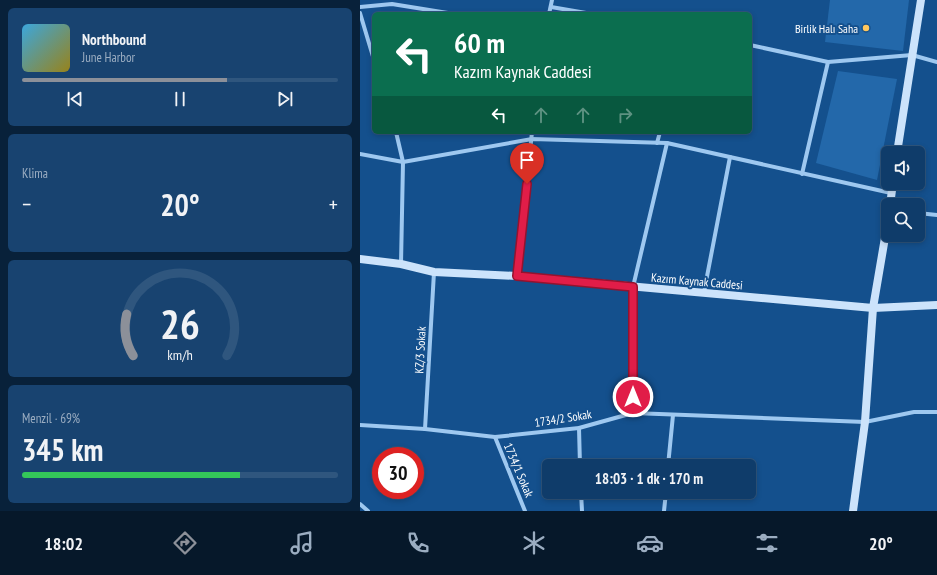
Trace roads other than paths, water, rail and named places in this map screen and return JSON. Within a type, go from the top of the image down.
[{"type":"main road","points":[[898,146],[921,0]]},
{"type":"main road","points":[[891,198],[892,190]]},
{"type":"main road","points":[[853,511],[865,422],[874,308],[884,242]]},
{"type":"main road","name":"Kazım Kaynak Caddesi","points":[[360,259],[400,264],[434,272],[517,276],[704,294],[874,308],[937,305]]},
{"type":"street","points":[[550,12],[552,0]]},
{"type":"street","points":[[360,7],[392,4],[442,12]]},
{"type":"street","points":[[551,7],[580,12]]},
{"type":"street","points":[[360,13],[372,53]]},
{"type":"street","points":[[752,45],[828,62],[912,55],[937,62]]},
{"type":"street","points":[[802,174],[828,62]]},
{"type":"street","points":[[396,134],[403,162],[400,264]]},
{"type":"street","points":[[517,276],[532,134]]},
{"type":"street","points":[[657,143],[659,134]]},
{"type":"street","points":[[360,154],[403,162],[532,138],[667,143],[891,193]]},
{"type":"street","points":[[633,413],[633,287],[667,143]]},
{"type":"street","points":[[704,294],[730,157]]},
{"type":"street","points":[[925,214],[937,215]]},
{"type":"street","name":"KZ/3 Sokak","points":[[425,429],[434,272]]},
{"type":"street","name":"1734/2 Sokak","points":[[360,425],[425,429],[495,437],[579,428],[633,413],[865,422],[914,412],[937,412]]},
{"type":"street","points":[[669,459],[673,415]]},
{"type":"street","points":[[579,428],[580,459]]},
{"type":"street","name":"1734/1 Sokak","points":[[495,437],[525,511]]},
{"type":"street","points":[[581,499],[582,511]]},
{"type":"street","points":[[664,511],[665,499]]},
{"type":"street","points":[[360,504],[368,511]]},
{"type":"place","name":"Birlik Halı Saha","points":[[866,28]]}]
